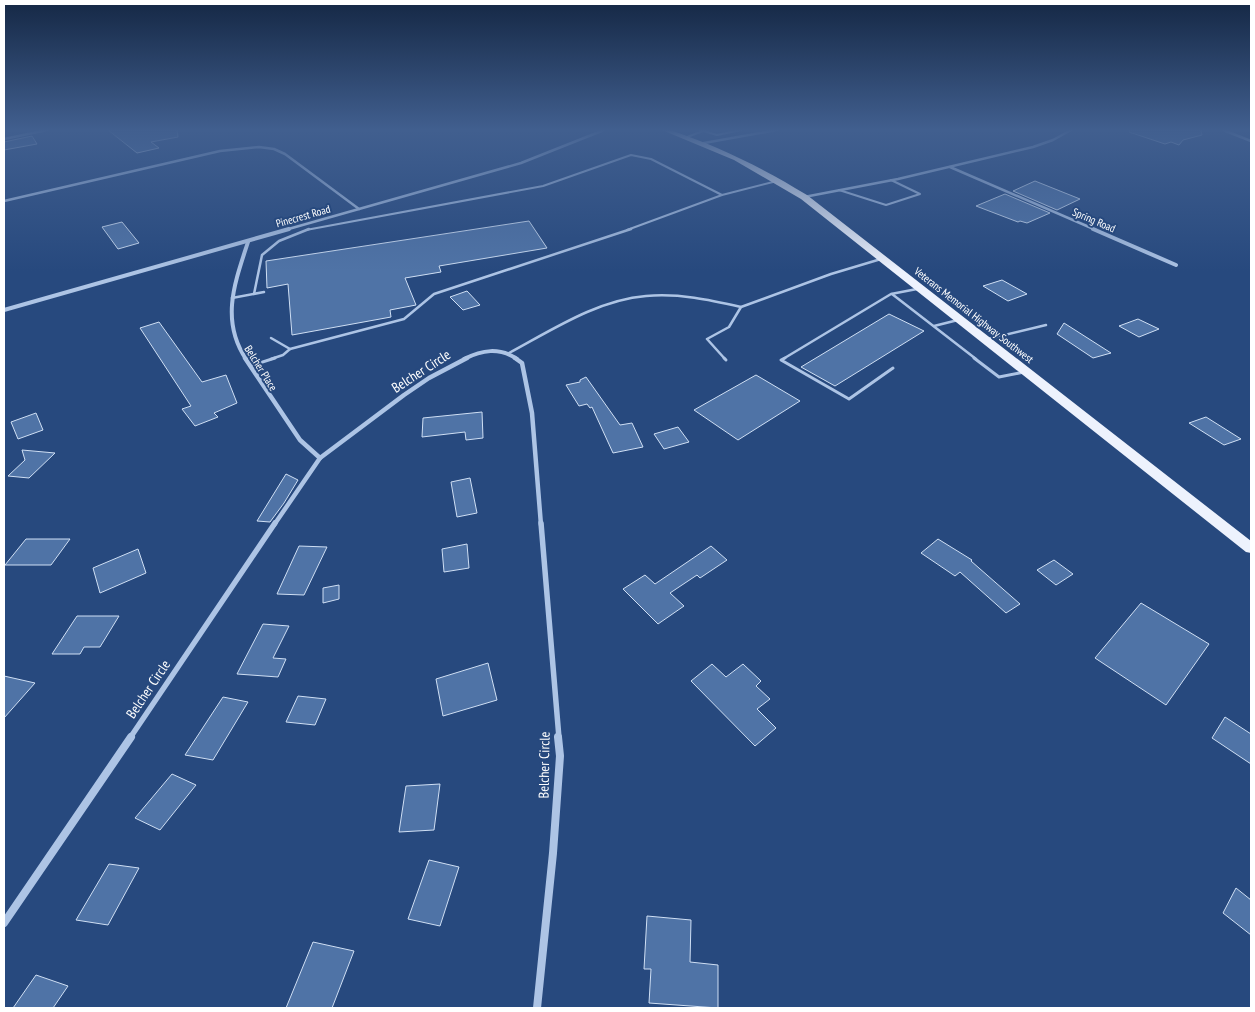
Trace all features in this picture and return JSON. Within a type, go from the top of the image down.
[{"type":"main road","name":"Veterans Memorial Highway Southwest","points":[[774,177],[804,197],[1251,548]]},
{"type":"street","points":[[4,201],[104,177]]},
{"type":"street","points":[[316,177],[359,209]]},
{"type":"street","name":"Pinecrest Road","points":[[4,310],[470,177]]},
{"type":"street","points":[[804,197],[903,177]]},
{"type":"street","name":"Spring Road","points":[[974,177],[1176,265]]},
{"type":"street","name":"Belcher Place","points":[[248,242],[230,310],[237,346],[300,440],[320,458]]},
{"type":"street","name":"Belcher Circle","points":[[4,923],[197,640],[310,470],[320,458],[450,365],[490,350],[509,353],[522,363],[532,413],[560,756],[553,853],[537,1008]]},
{"type":"lane","points":[[254,294],[261,255],[292,234],[315,227],[466,202],[543,186],[568,177]]},
{"type":"lane","points":[[687,177],[722,195]]},
{"type":"lane","points":[[250,366],[283,354],[290,349],[404,319],[434,294],[609,237],[722,195],[779,180]]},
{"type":"lane","points":[[839,190],[886,205],[920,194],[890,180]]},
{"type":"lane","points":[[509,353],[570,322],[614,303],[640,296],[697,297],[741,307],[831,274],[883,259]]},
{"type":"lane","points":[[894,368],[849,399],[781,360],[891,294],[921,288]]},
{"type":"lane","points":[[232,298],[264,292]]},
{"type":"lane","points":[[891,294],[999,376],[1026,371]]},
{"type":"lane","points":[[726,360],[707,339],[729,327],[741,307]]},
{"type":"lane","points":[[934,326],[960,319]]},
{"type":"lane","points":[[986,340],[1046,325]]},
{"type":"lane","points":[[271,338],[290,349]]},
{"type":"building","points":[[1035,181],[1080,199],[1057,210],[1013,191]]},
{"type":"building","points":[[1005,194],[1050,213],[1027,223],[1018,222],[976,206]]},
{"type":"building","points":[[529,221],[547,248],[439,266],[441,272],[405,278],[416,305],[390,310],[391,317],[292,335],[288,284],[267,288],[266,261]]},
{"type":"building","points":[[122,222],[139,243],[118,249],[102,227]]},
{"type":"building","points":[[1002,280],[1027,294],[1008,301],[983,286]]},
{"type":"building","points":[[467,291],[480,305],[463,310],[450,297]]},
{"type":"building","points":[[889,314],[924,331],[835,386],[801,367]]},
{"type":"building","points":[[1138,319],[1159,329],[1139,337],[1119,326]]},
{"type":"building","points":[[159,322],[202,382],[226,375],[237,403],[214,413],[218,417],[195,426],[182,409],[191,406],[140,328]]},
{"type":"building","points":[[1064,323],[1111,353],[1093,358],[1057,334]]},
{"type":"building","points":[[756,375],[800,401],[738,440],[694,410]]},
{"type":"building","points":[[586,377],[620,425],[632,423],[643,447],[613,453],[592,407],[590,408],[587,404],[579,406],[566,385],[580,382],[580,380]]},
{"type":"building","points":[[482,412],[483,438],[466,440],[465,432],[422,437],[423,418]]},
{"type":"building","points":[[36,413],[43,430],[18,439],[11,422]]},
{"type":"building","points":[[1206,417],[1241,439],[1224,445],[1189,423]]},
{"type":"building","points":[[678,427],[689,442],[664,449],[654,434]]},
{"type":"building","points":[[22,450],[55,453],[29,478],[8,476],[25,460]]},
{"type":"building","points":[[286,474],[298,480],[284,503],[270,522],[257,521]]},
{"type":"building","points":[[470,478],[477,513],[457,517],[451,482]]},
{"type":"building","points":[[26,539],[70,539],[51,565],[5,565]]},
{"type":"building","points":[[938,539],[972,560],[1020,604],[1006,613],[960,572],[955,576],[921,553]]},
{"type":"building","points":[[467,544],[469,568],[444,572],[442,549]]},
{"type":"building","points":[[299,546],[327,547],[304,595],[277,594]]},
{"type":"building","points":[[711,546],[727,560],[700,578],[697,575],[670,593],[684,606],[658,624],[623,589],[645,575],[655,584]]},
{"type":"building","points":[[138,549],[146,573],[100,593],[93,568]]},
{"type":"building","points":[[1054,560],[1073,574],[1056,585],[1037,570]]},
{"type":"building","points":[[339,585],[339,599],[323,603],[323,588]]},
{"type":"building","points":[[1141,603],[1209,644],[1166,705],[1095,658]]},
{"type":"building","points":[[77,616],[119,616],[100,647],[84,647],[80,654],[52,654]]},
{"type":"building","points":[[263,624],[289,626],[273,658],[286,659],[278,677],[237,674]]},
{"type":"building","points":[[488,663],[497,700],[443,716],[436,679]]},
{"type":"building","points":[[712,664],[726,677],[743,664],[761,681],[756,686],[770,699],[757,709],[776,728],[755,746],[691,681]]},
{"type":"building","points":[[4,676],[35,683],[4,718]]},
{"type":"building","points":[[298,696],[326,699],[315,725],[286,722]]},
{"type":"building","points":[[223,697],[248,702],[213,760],[185,755]]},
{"type":"building","points":[[1225,717],[1251,734],[1251,764],[1212,738]]},
{"type":"building","points":[[172,774],[196,785],[160,830],[135,818]]},
{"type":"building","points":[[440,784],[434,830],[399,832],[406,786]]},
{"type":"building","points":[[429,860],[459,867],[440,926],[408,919]]},
{"type":"building","points":[[109,864],[139,868],[108,925],[76,920]]},
{"type":"building","points":[[1236,888],[1251,900],[1251,935],[1223,913]]},
{"type":"building","points":[[647,916],[691,920],[690,962],[718,965],[718,1008],[649,1003],[651,969],[644,969]]},
{"type":"building","points":[[313,942],[354,951],[332,1008],[286,1008]]},
{"type":"building","points":[[36,975],[68,986],[53,1008],[13,1008]]}]
